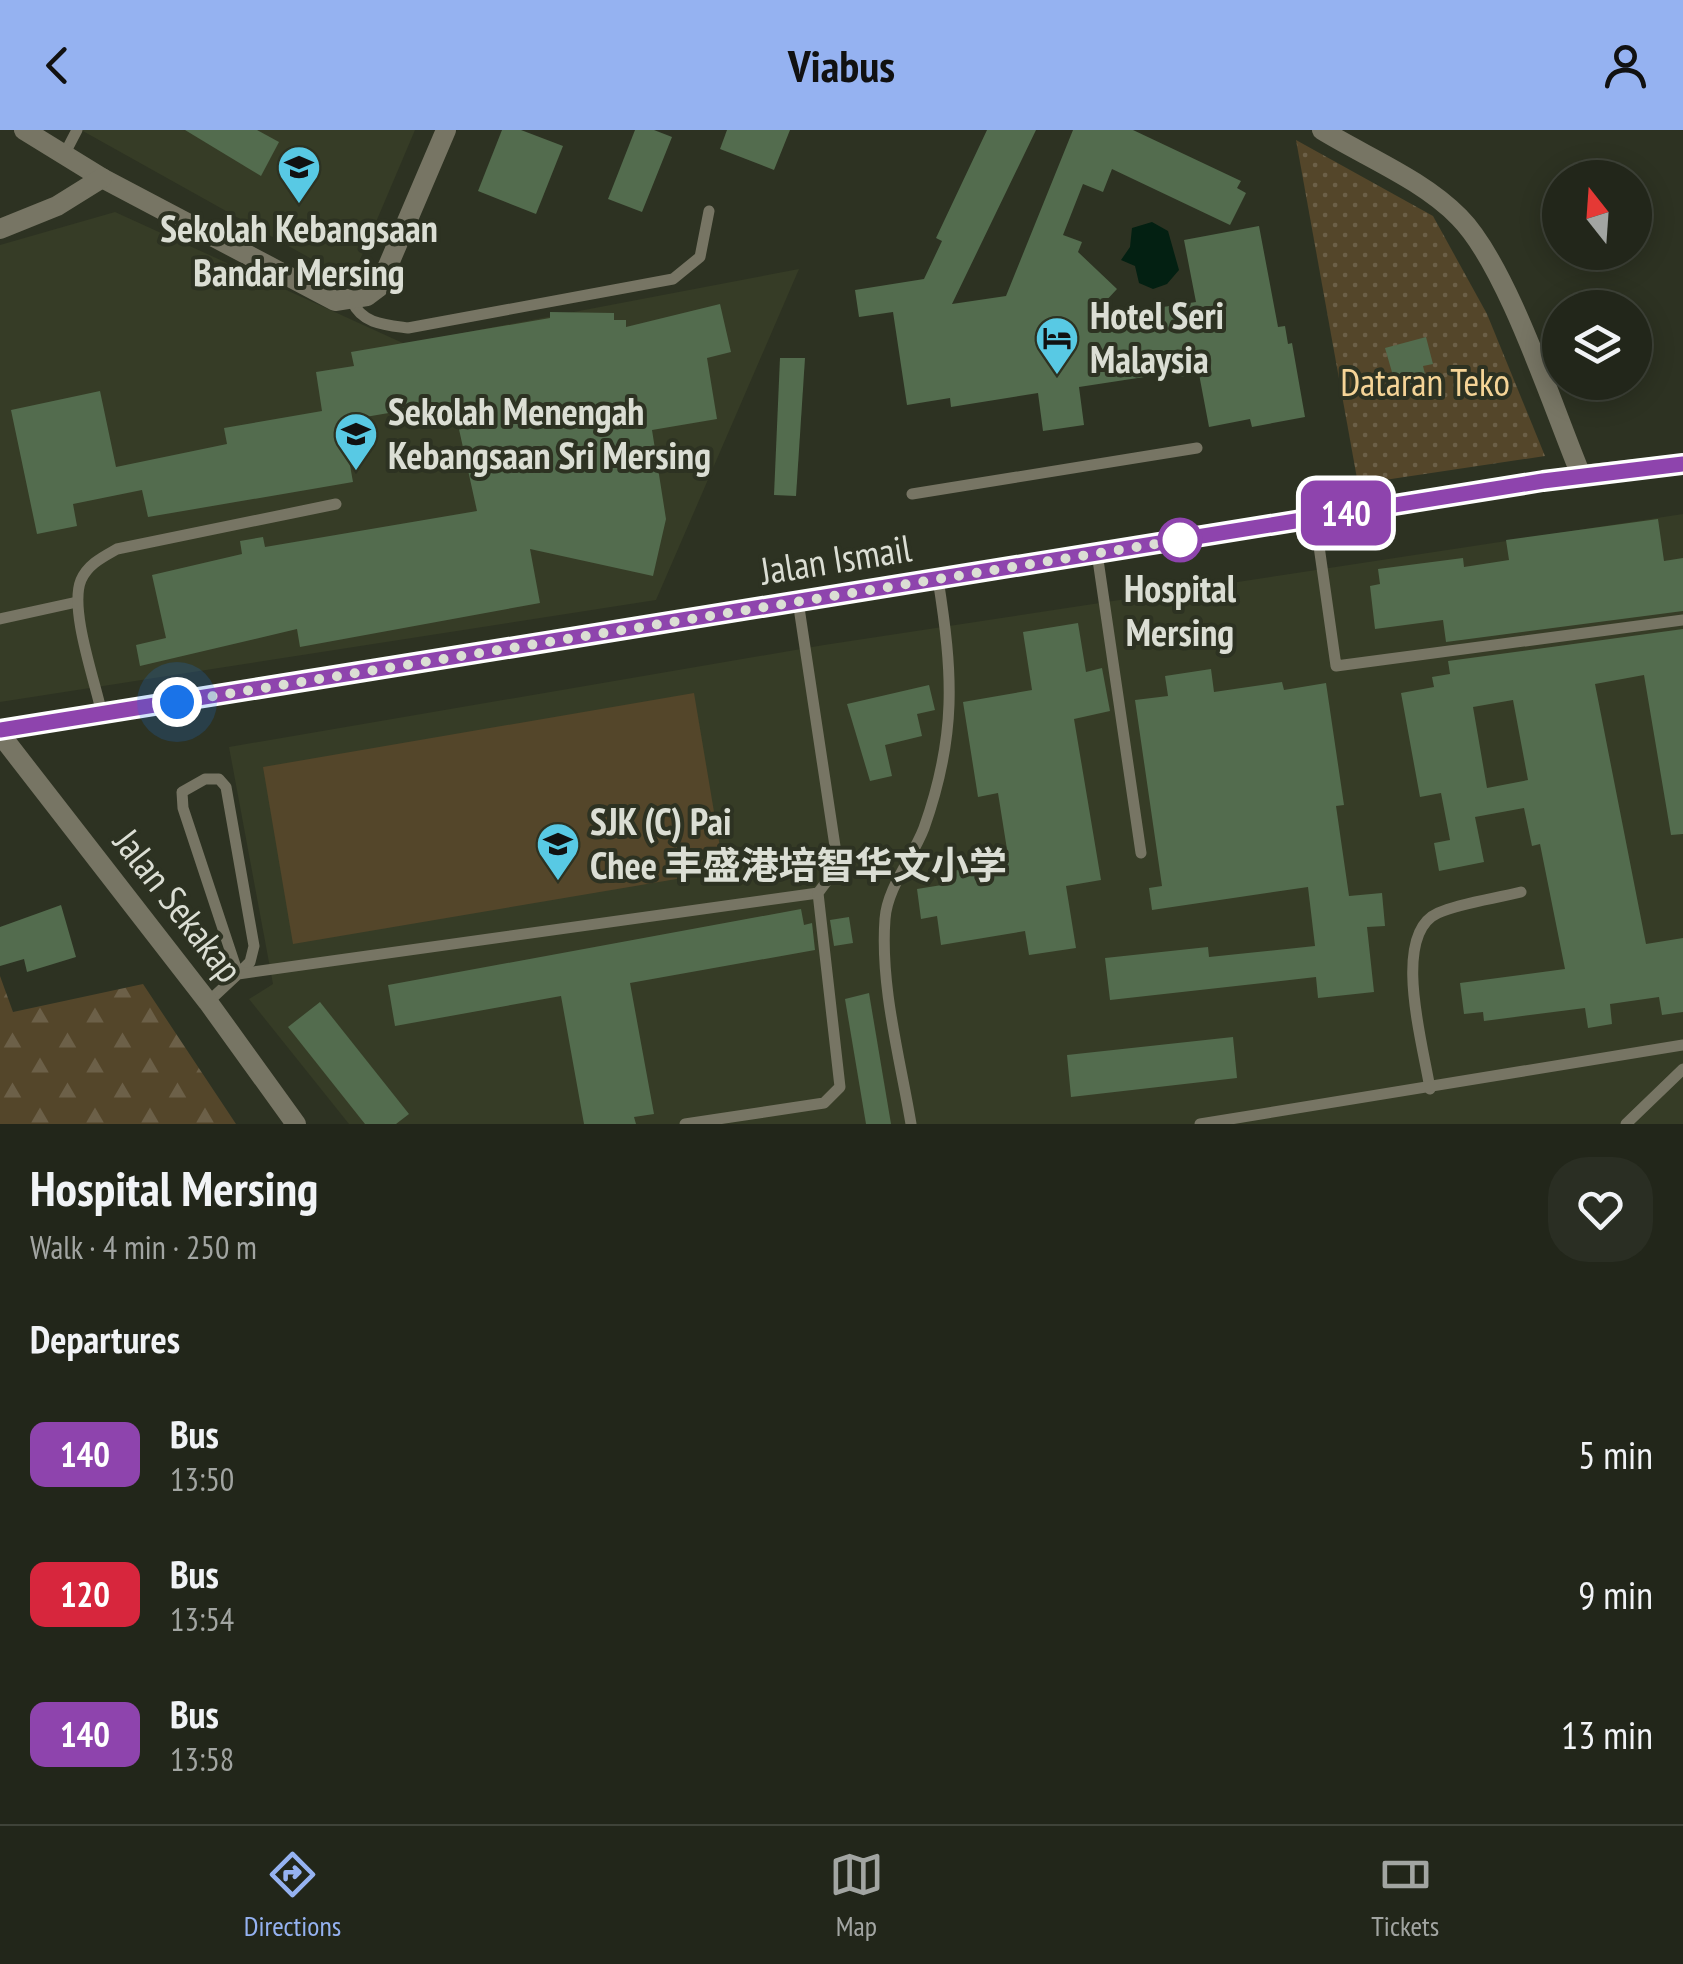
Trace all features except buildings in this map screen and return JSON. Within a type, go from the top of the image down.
[{"type":"street","points":[[24,130],[102,178],[335,302],[352,301],[378,287],[446,130]]},
{"type":"street","points":[[1322,130],[1428,194],[1457,214],[1474,234],[1498,275],[1581,475]]},
{"type":"street","points":[[0,229],[56,206],[102,178]]},
{"type":"street","name":"Jalan Ismail","points":[[0,732],[1581,475],[1683,464]]},
{"type":"street","name":"Jalan Sekakap","points":[[0,732],[208,1002],[296,1124]]},
{"type":"lane","points":[[64,154],[77,130]]},
{"type":"lane","points":[[352,301],[362,316],[408,328],[674,279],[700,257],[709,210]]},
{"type":"lane","points":[[912,494],[1196,448]]},
{"type":"lane","points":[[102,714],[76,602],[82,580],[95,561],[117,549],[336,504]]},
{"type":"lane","points":[[1315,518],[1336,666],[1683,620]]},
{"type":"lane","points":[[1097,553],[1141,852]]},
{"type":"lane","points":[[910,1124],[886,963],[885,914],[912,860],[947,754],[952,665],[938,579]]},
{"type":"lane","points":[[0,618],[76,602]]},
{"type":"lane","points":[[685,1124],[824,1103],[840,1087],[818,893],[838,866],[798,602]]},
{"type":"lane","points":[[208,1002],[238,974],[250,962],[254,946],[226,787],[219,779],[204,779],[182,792],[183,808],[238,974]]},
{"type":"lane","points":[[1430,1089],[1412,972],[1412,949],[1421,927],[1435,914],[1521,892]]},
{"type":"lane","points":[[238,974],[818,893]]},
{"type":"lane","points":[[1200,1124],[1430,1089],[1683,1044]]},
{"type":"lane","points":[[1626,1124],[1683,1069]]},
{"type":"shaded area","name":"Sekolah Kebangsaan Bandar Mersing","points":[[81,130],[415,130],[351,281]]},
{"type":"shaded area","name":"Sekolah Menengah Kebangsaan Sri Mersing","points":[[115,212],[405,344],[799,269],[656,600],[0,702],[0,245]]},
{"type":"shaded area","points":[[1152,222],[1168,231],[1179,270],[1167,284],[1153,289],[1139,283],[1135,266],[1121,260],[1130,247],[1132,228]]},
{"type":"shaded area","name":"Hospital Mersing","points":[[1683,514],[1683,1124],[349,1124],[249,999],[273,984],[229,747],[824,645]]},
{"type":"green space","name":"Dataran Teko","points":[[1296,140],[1433,216],[1487,314],[1545,456],[1358,484]]},
{"type":"green space","points":[[694,693],[724,871],[293,944],[263,767]]},
{"type":"green space","points":[[0,976],[13,1012],[143,984],[236,1124],[0,1124]]},
{"type":"bus line","name":"140","points":[[0,730],[1543,481],[1683,464]]},
{"type":"place","name":"Sekolah Kebangsaan Bandar Mersing","points":[[299,205]]},
{"type":"place","name":"Hotel Seri Malaysia","points":[[1057,376]]},
{"type":"place","name":"Sekolah Menengah Kebangsaan Sri Mersing","points":[[356,472]]},
{"type":"place","name":"Hospital Mersing","points":[[1180,540]]},
{"type":"place","name":"SJK (C) Pai Chee 丰盛港培智华文小学","points":[[558,882]]},
{"type":"route","points":[[177,702],[1180,540]]}]
